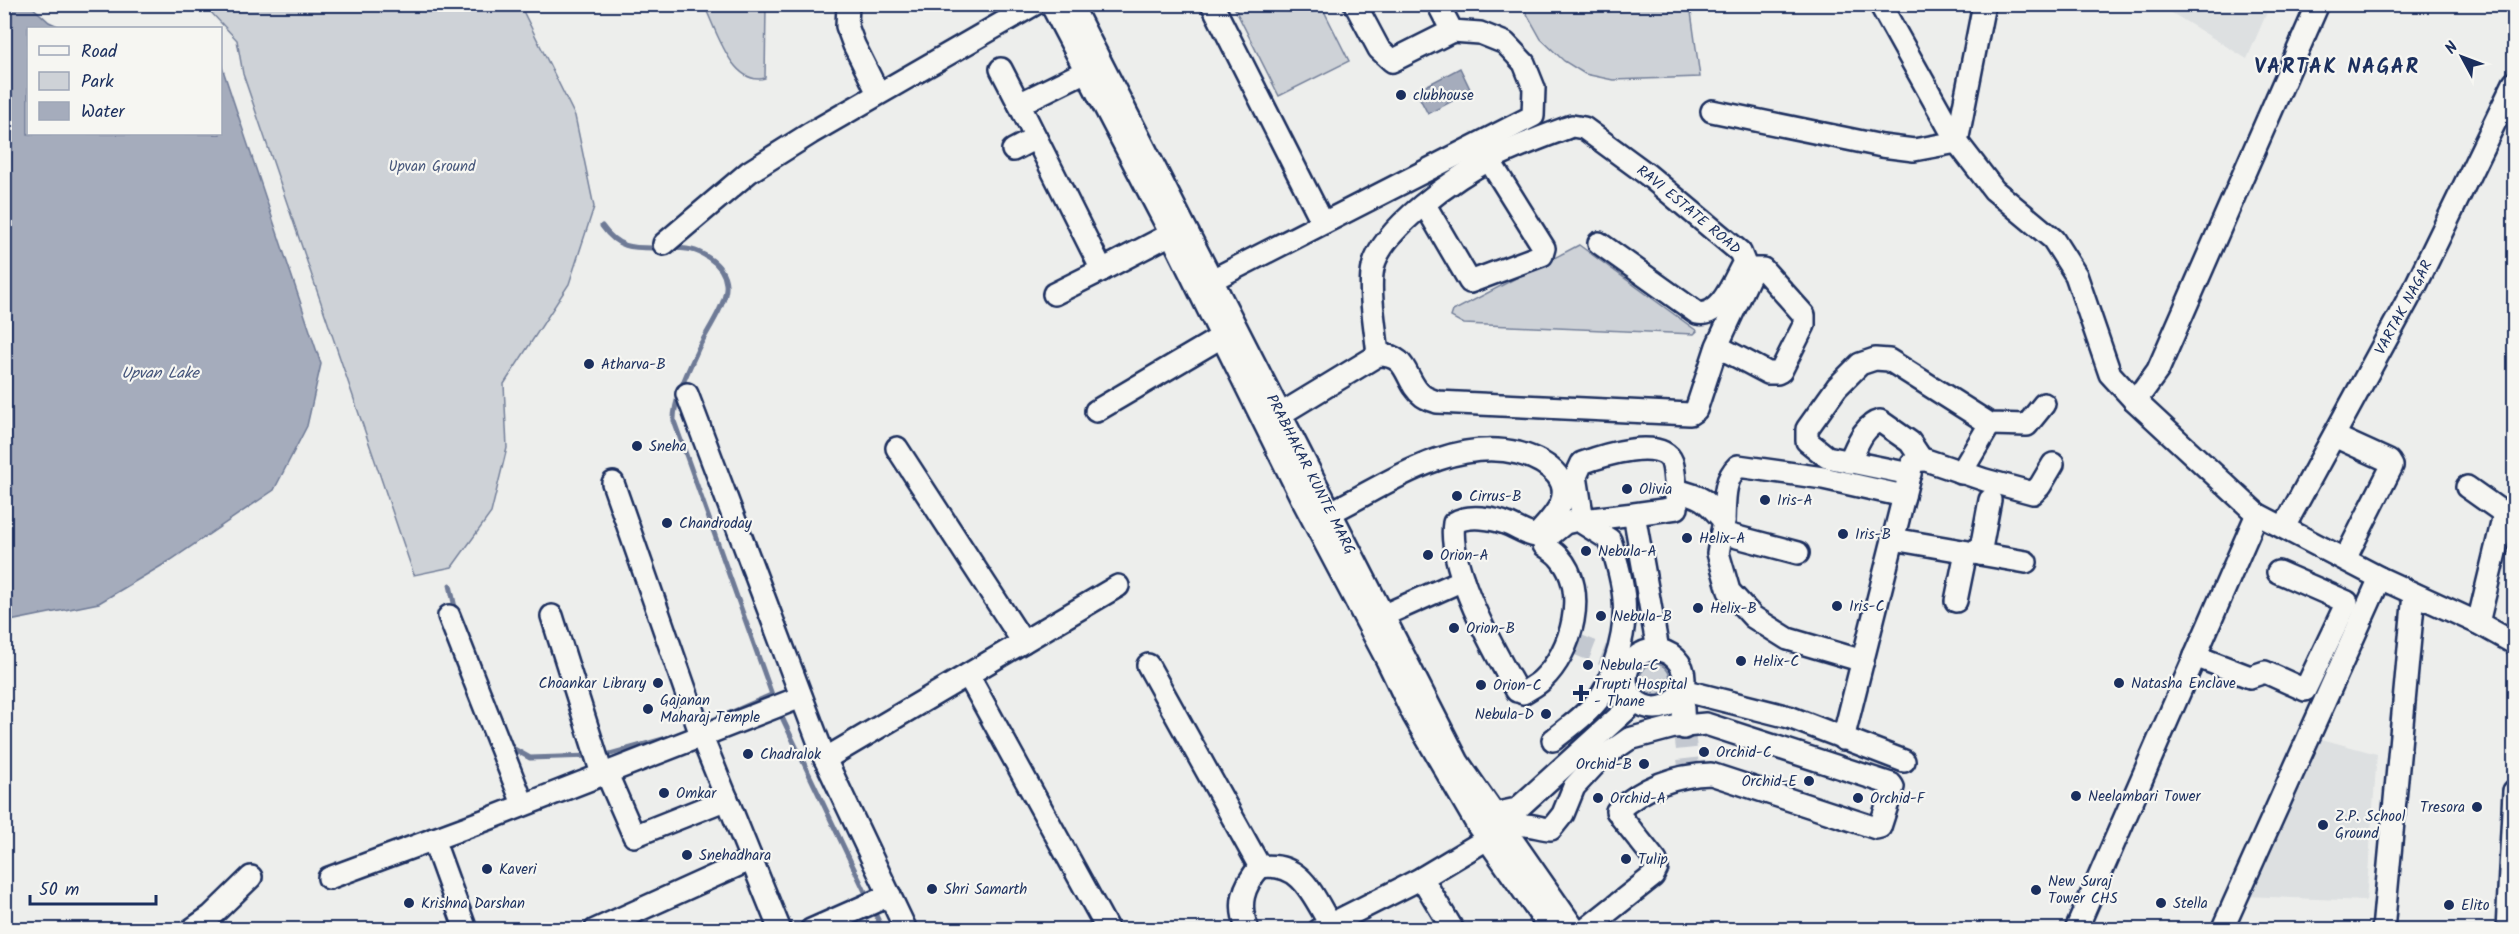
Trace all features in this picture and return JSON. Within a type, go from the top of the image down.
[{"type":"street","points":[[848,4],[847,26],[878,93]]},
{"type":"street","points":[[664,244],[749,172],[835,117],[1035,4]]},
{"type":"street","name":"PRABHAKAR KUNTE MARG","points":[[1051,4],[1223,336],[1273,419]]},
{"type":"street","name":"PRABHAKAR KUNTE MARG","points":[[1071,4],[1212,280],[1273,419],[1376,618],[1458,762],[1503,818],[1575,930]]},
{"type":"street","points":[[1212,4],[1323,223]]},
{"type":"street","points":[[1212,280],[1533,116],[1534,88],[1524,63],[1505,43],[1480,33],[1452,31],[1392,60],[1379,49],[1355,4]]},
{"type":"street","points":[[1438,4],[1452,31]]},
{"type":"street","points":[[1880,4],[1957,142],[1994,190],[2053,239],[2076,274],[2110,374],[2133,399],[2256,514],[2380,578],[2478,622],[2514,643]]},
{"type":"street","points":[[1957,142],[1984,4]]},
{"type":"street","points":[[2133,399],[2143,391],[2158,370],[2318,4]]},
{"type":"street","points":[[1001,69],[1102,270]]},
{"type":"street","points":[[1019,104],[1086,71]]},
{"type":"street","name":"VARTAK NAGAR","points":[[2284,527],[2417,283],[2514,82]]},
{"type":"street","points":[[1712,111],[1882,146],[1914,150],[1957,142]]},
{"type":"street","name":"RAVI ESTATE ROAD","points":[[1599,243],[1697,313],[1704,314],[1716,309],[1744,262],[1740,252],[1648,175],[1584,128],[1572,126],[1490,160],[1396,228],[1375,261],[1372,281],[1378,355],[1388,355],[1399,361],[1424,397],[1437,402],[1690,414],[1696,410],[1717,346],[1753,269],[1763,269],[1804,315],[1804,325],[1777,373],[1768,373],[1717,346]]},
{"type":"street","points":[[1013,150],[1036,138]]},
{"type":"street","points":[[1425,205],[1470,282],[1542,255],[1544,248],[1490,160]]},
{"type":"street","points":[[1053,294],[1171,234]]},
{"type":"street","points":[[1096,411],[1223,336]]},
{"type":"street","points":[[1273,419],[1378,355]]},
{"type":"street","points":[[2044,404],[2027,425],[1990,424],[1889,360],[1875,359],[1860,364],[1837,387],[1807,429],[1807,441],[1827,457],[1849,462],[1961,473],[2033,493],[2053,464]]},
{"type":"street","points":[[687,394],[825,759],[906,930]]},
{"type":"street","points":[[1843,739],[1904,496],[1916,467],[1910,442],[1880,421],[1873,422],[1867,429],[1849,462]]},
{"type":"street","points":[[1961,473],[1990,424]]},
{"type":"street","points":[[2334,436],[2389,461],[2391,466],[2345,559]]},
{"type":"street","points":[[1651,447],[1664,451],[1671,461],[1677,508],[1634,514],[1582,520],[1576,476],[1582,463],[1599,457],[1651,447]]},
{"type":"street","points":[[897,448],[1023,642]]},
{"type":"street","points":[[1323,517],[1427,464],[1468,450],[1504,450],[1534,457],[1553,470],[1562,482],[1564,497],[1558,511],[1536,536],[1508,524],[1491,520],[1461,519],[1454,523],[1451,539],[1463,580],[1499,661],[1520,692],[1542,680],[1571,642],[1574,620],[1573,594],[1568,573],[1559,557],[1544,545],[1544,540],[1565,524],[1578,520],[1610,540],[1620,571],[1626,607],[1622,643],[1610,678],[1600,697],[1553,740]]},
{"type":"street","points":[[1863,661],[1788,639],[1753,617],[1729,591],[1718,553],[1723,527],[1725,494],[1730,473],[1738,466],[1823,478],[1904,496]]},
{"type":"street","points":[[613,483],[701,735],[780,930]]},
{"type":"street","points":[[2468,487],[2501,511],[2503,519],[2478,622]]},
{"type":"street","points":[[1675,490],[1692,494],[1708,502],[1723,527],[1798,554]]},
{"type":"street","points":[[1956,601],[1990,500]]},
{"type":"street","points":[[1634,514],[1658,650]]},
{"type":"street","points":[[2076,930],[2256,514]]},
{"type":"street","points":[[1893,539],[2026,562]]},
{"type":"street","points":[[2278,572],[2356,606]]},
{"type":"street","points":[[2305,690],[2356,606],[2380,578]]},
{"type":"street","points":[[1376,618],[1463,580]]},
{"type":"street","points":[[825,759],[1118,586]]},
{"type":"street","points":[[2383,930],[2414,594]]},
{"type":"street","points":[[2222,930],[2325,700],[2356,606]]},
{"type":"street","points":[[449,616],[523,804]]},
{"type":"street","points":[[552,616],[604,773],[634,836],[727,799]]},
{"type":"street","points":[[1682,690],[1677,698],[1662,707],[1644,706],[1633,696],[1626,683],[1623,664],[1641,653],[1658,650],[1667,652],[1680,664],[1684,681],[1682,690],[1684,727]]},
{"type":"street","points":[[2195,656],[2250,677],[2265,672],[2325,700]]},
{"type":"street","points":[[1148,665],[1260,867]]},
{"type":"street","points":[[968,675],[1108,930]]},
{"type":"street","points":[[1682,690],[1790,717],[1905,761]]},
{"type":"street","points":[[1248,930],[1241,908],[1242,898],[1250,877],[1260,867],[1272,865],[1285,867],[1303,879],[1325,927],[1422,878],[1503,818],[1633,696]]},
{"type":"street","points":[[329,878],[801,697]]},
{"type":"street","points":[[1503,818],[1518,826],[1529,825],[1551,829],[1563,814],[1574,787],[1610,750],[1629,739],[1644,734],[1706,724],[1891,784],[1893,788],[1880,827],[1876,828],[1711,774],[1690,773],[1668,780],[1632,798],[1619,814],[1656,861],[1657,868],[1653,876],[1585,930]]},
{"type":"street","points":[[2507,930],[2514,791]]},
{"type":"street","name":"PRABHAKAR KUNTE MARG","points":[[1503,818],[1551,930]]},
{"type":"street","points":[[433,839],[466,930]]},
{"type":"street","points":[[595,930],[752,859]]},
{"type":"street","points":[[191,930],[211,916],[251,877]]},
{"type":"street","points":[[1422,878],[1454,930]]},
{"type":"street","points":[[811,930],[890,895]]},
{"type":"shaded area","points":[[2159,5],[2270,5],[2247,59]]},
{"type":"shaded area","name":"Z.P. School Ground","points":[[2314,737],[2377,754],[2366,901],[2244,896]]},
{"type":"green space","name":"Upvan Ground","points":[[200,5],[520,5],[575,116],[594,207],[569,284],[504,384],[507,448],[491,513],[452,567],[414,575],[243,74],[237,40],[208,9]]},
{"type":"green space","points":[[704,5],[766,5],[765,78],[753,78],[743,74],[734,65]]},
{"type":"green space","points":[[1233,5],[1321,5],[1349,61],[1279,96]]},
{"type":"green space","points":[[1522,5],[1690,5],[1700,77],[1613,80],[1585,74],[1564,61],[1541,39]]},
{"type":"green space","points":[[1579,245],[1697,331],[1694,334],[1464,324],[1451,317],[1453,311]]},
{"type":"green space","points":[[1655,664],[1666,668],[1670,679],[1666,690],[1655,694],[1644,690],[1640,679],[1644,668]]},
{"type":"water","name":"Upvan Lake","points":[[4,5],[30,5],[49,22],[60,27],[27,27],[27,135],[222,135],[222,67],[321,364],[307,426],[274,490],[171,560],[99,603],[5,622]]},
{"type":"water","points":[[1460,68],[1471,91],[1428,114],[1416,91]]},
{"type":"waterway","points":[[602,226],[621,244],[661,248]]},
{"type":"waterway","points":[[670,248],[691,250],[712,260],[723,273],[726,284],[724,299],[683,384],[676,403],[674,421],[775,703]]},
{"type":"waterway","points":[[450,585],[456,612]]},
{"type":"waterway","points":[[714,720],[771,695]]},
{"type":"waterway","points":[[779,711],[869,900]]},
{"type":"waterway","points":[[603,756],[674,736]]},
{"type":"waterway","points":[[507,745],[530,758],[590,756]]},
{"type":"waterway","points":[[873,909],[883,930]]},
{"type":"tunnel","points":[[1573,643],[1618,661]]},
{"type":"tunnel","points":[[1684,728],[1689,771]]},
{"type":"place","name":"clubhouse","points":[[1401,95]]},
{"type":"place","name":"Atharva-B","points":[[589,364]]},
{"type":"place","name":"Sneha","points":[[637,446]]},
{"type":"place","name":"Olivia","points":[[1627,489]]},
{"type":"place","name":"Cirrus-B","points":[[1457,496]]},
{"type":"place","name":"Iris-A","points":[[1765,500]]},
{"type":"place","name":"Chandroday","points":[[667,523]]},
{"type":"place","name":"Iris-B","points":[[1843,534]]},
{"type":"place","name":"Helix-A","points":[[1687,538]]},
{"type":"place","name":"Nebula-A","points":[[1586,551]]},
{"type":"place","name":"Orion-A","points":[[1428,555]]},
{"type":"place","name":"Iris-C","points":[[1837,606]]},
{"type":"place","name":"Helix-B","points":[[1698,608]]},
{"type":"place","name":"Nebula-B","points":[[1601,616]]},
{"type":"place","name":"Orion-B","points":[[1454,628]]},
{"type":"place","name":"Helix-C","points":[[1741,661]]},
{"type":"place","name":"Nebula-C","points":[[1588,665]]},
{"type":"place","name":"Choankar Library","points":[[658,683]]},
{"type":"place","name":"Natasha Enclave","points":[[2119,683]]},
{"type":"place","name":"Orion-C","points":[[1481,685]]},
{"type":"place","name":"Trupti Hospital - Thane","points":[[1581,693]]},
{"type":"place","name":"Gajanan Maharaj Temple","points":[[648,709]]},
{"type":"place","name":"Nebula-D","points":[[1546,714]]},
{"type":"place","name":"Orchid-C","points":[[1704,752]]},
{"type":"place","name":"Chadralok","points":[[748,754]]},
{"type":"place","name":"Orchid-B","points":[[1644,764]]},
{"type":"place","name":"Orchid-E","points":[[1809,781]]},
{"type":"place","name":"Omkar","points":[[664,793]]},
{"type":"place","name":"Neelambari Tower","points":[[2076,796]]},
{"type":"place","name":"Orchid-A","points":[[1598,798]]},
{"type":"place","name":"Orchid-F","points":[[1858,798]]},
{"type":"place","name":"Tresora","points":[[2477,807]]},
{"type":"place","name":"Z.P. School Ground","points":[[2323,825]]},
{"type":"place","name":"Snehadhara","points":[[687,855]]},
{"type":"place","name":"Tulip","points":[[1626,859]]},
{"type":"place","name":"Kaveri","points":[[487,869]]},
{"type":"place","name":"Shri Samarth","points":[[932,889]]},
{"type":"place","name":"New Suraj Tower CHS","points":[[2036,890]]},
{"type":"place","name":"Krishna Darshan","points":[[409,903]]},
{"type":"place","name":"Stella","points":[[2161,903]]},
{"type":"place","name":"Elito","points":[[2449,905]]},
{"type":"district","name":"VARTAK NAGAR","points":[[2337,66]]}]
